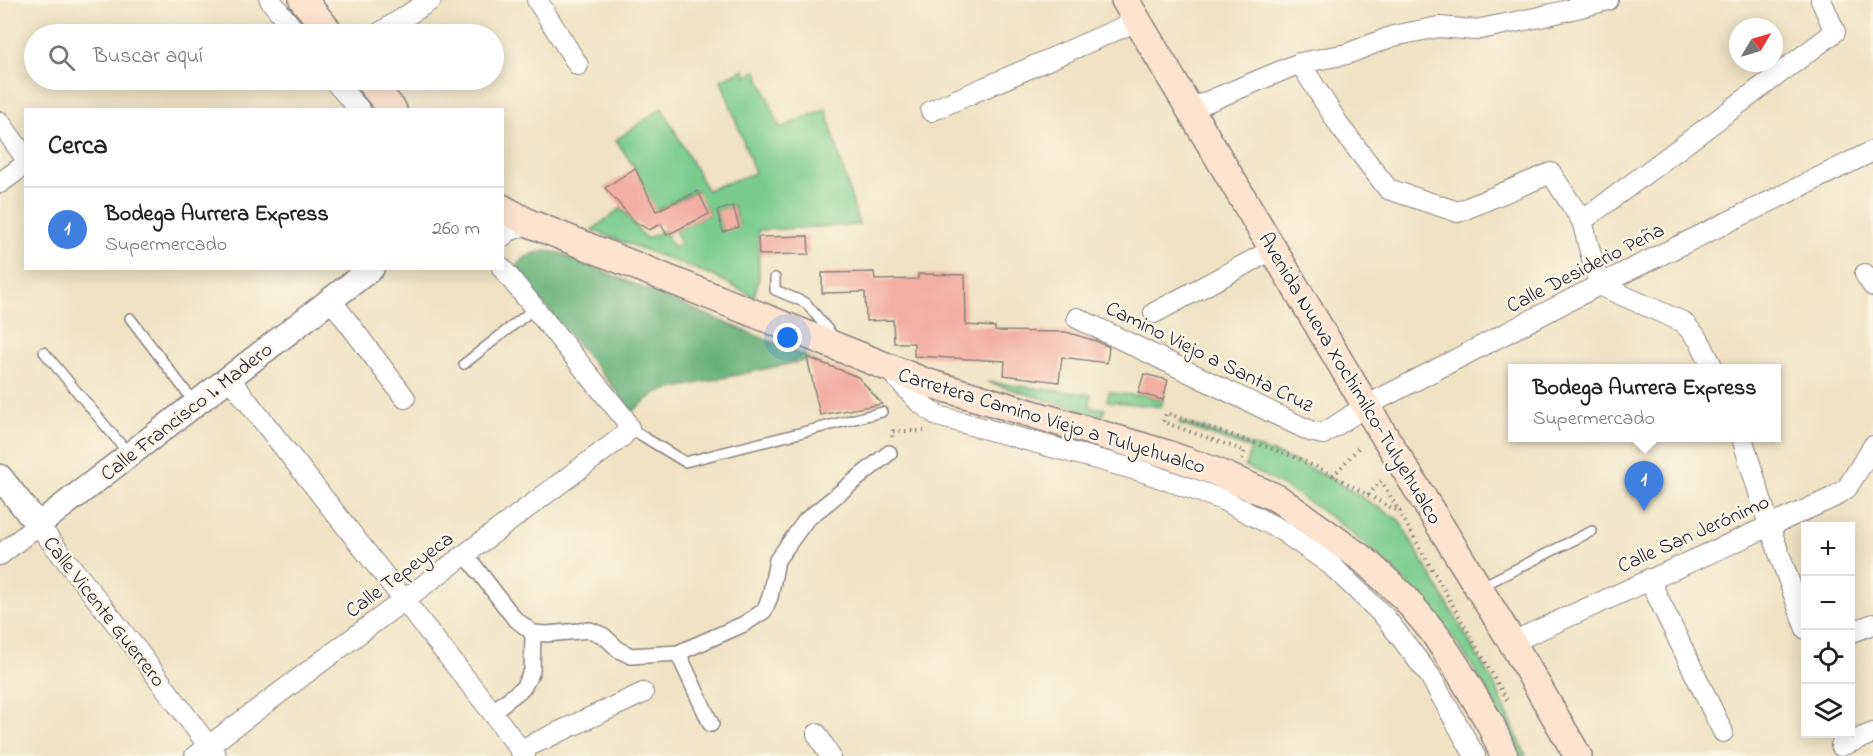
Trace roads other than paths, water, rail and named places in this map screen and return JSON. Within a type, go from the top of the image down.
[{"type":"main road","points":[[303,0],[323,24]]},
{"type":"main road","name":"Avenida Nueva Xochimilco-Tulyehualco","points":[[1131,11],[1272,250],[1355,413],[1423,497],[1512,642],[1578,756]]},
{"type":"main road","points":[[376,90],[391,108]]},
{"type":"main road","name":"Carretera Camino Viejo a Tulyehualco","points":[[504,209],[529,223],[886,367],[966,396],[1167,454],[1277,498],[1364,560],[1405,598],[1434,633],[1476,697],[1504,756]]},
{"type":"street","points":[[270,0],[289,24]]},
{"type":"street","points":[[394,24],[431,0]]},
{"type":"street","points":[[537,0],[578,65]]},
{"type":"street","points":[[1190,109],[1300,63],[1347,54],[1393,36],[1439,27],[1475,30],[1608,0]]},
{"type":"street","points":[[1582,221],[1834,32],[1821,0]]},
{"type":"street","points":[[931,111],[1131,11]]},
{"type":"street","points":[[1300,63],[1341,128],[1388,189],[1458,212],[1551,173],[1582,221],[1599,285],[1683,322],[1699,339],[1711,364]]},
{"type":"street","points":[[342,90],[358,108]]},
{"type":"street","points":[[0,123],[24,156]]},
{"type":"street","name":"Calle Desiderio Peña","points":[[1323,434],[1355,413],[1599,285],[1873,151]]},
{"type":"street","points":[[0,183],[24,165]]},
{"type":"street","points":[[504,235],[529,223]]},
{"type":"street","points":[[1154,313],[1272,250]]},
{"type":"street","name":"Calle Francisco I. Madero","points":[[0,555],[369,270]]},
{"type":"street","points":[[504,270],[624,418],[630,429]]},
{"type":"street","points":[[331,300],[405,398]]},
{"type":"street","name":"Camino Viejo a Santa Cruz","points":[[1077,318],[1310,431],[1323,434]]},
{"type":"street","points":[[886,367],[919,402],[938,416],[1144,472],[1223,500],[1281,530],[1331,565],[1385,617],[1430,676],[1475,756]]},
{"type":"street","points":[[229,378],[522,753],[643,693]]},
{"type":"street","name":"Calle Tepeyeca","points":[[206,752],[630,429]]},
{"type":"street","points":[[1743,442],[1769,525],[1801,615]]},
{"type":"street","name":"Calle San Jerónimo","points":[[1512,642],[1834,497],[1847,488],[1873,446]]},
{"type":"street","points":[[466,555],[514,618],[533,633],[590,630],[604,636],[619,650],[631,656],[678,653],[744,624],[764,610],[770,597],[777,560],[800,527],[889,453]]},
{"type":"street","name":"Calle Vicente Guerrero","points":[[0,477],[137,650],[206,752]]},
{"type":"street","points":[[1649,579],[1723,732]]},
{"type":"street","points":[[1855,631],[1873,624]]},
{"type":"street","points":[[492,712],[524,688],[532,671],[533,633]]},
{"type":"street","points":[[678,653],[711,724]]},
{"type":"street","points":[[1841,745],[1873,733]]},
{"type":"street","points":[[817,734],[830,756]]},
{"type":"lane","points":[[775,278],[775,290],[806,303],[846,350]]},
{"type":"lane","points":[[464,364],[535,308]]},
{"type":"lane","points":[[130,318],[196,404]]},
{"type":"lane","points":[[44,352],[129,455]]},
{"type":"lane","points":[[630,429],[685,462],[882,412]]},
{"type":"lane","points":[[1479,588],[1592,531]]},
{"type":"place","name":"Bodega Aurrera Express","points":[[1644,511]]}]
